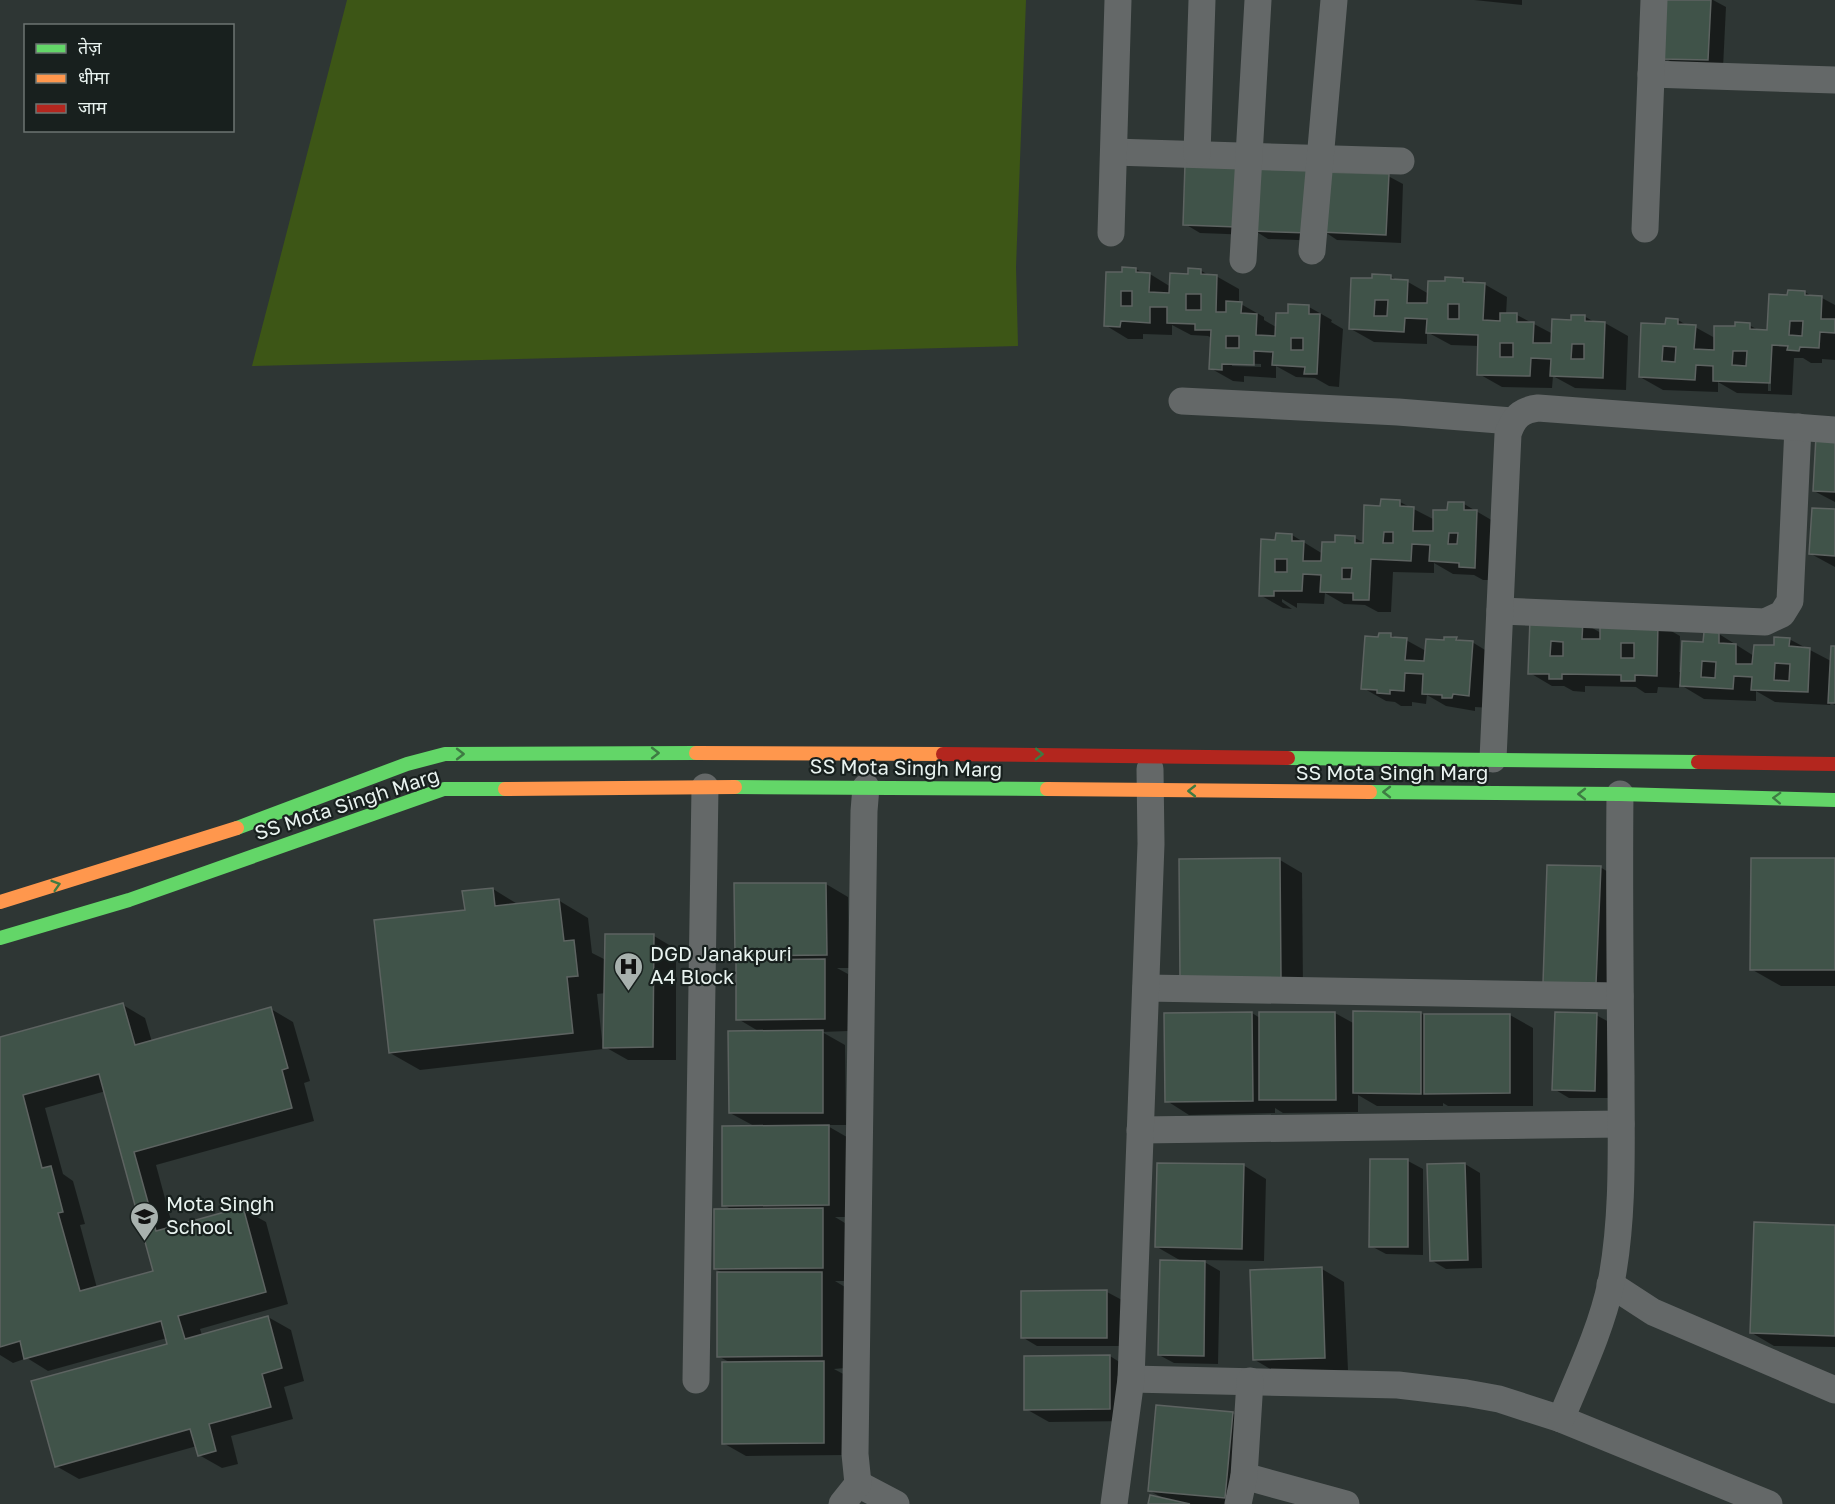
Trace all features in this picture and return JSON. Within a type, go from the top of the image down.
[{"type":"street","points":[[1111,233],[1118,0]]},
{"type":"street","points":[[1197,154],[1202,0]]},
{"type":"street","points":[[1243,260],[1258,0]]},
{"type":"street","points":[[1312,251],[1334,0]]},
{"type":"street","points":[[1645,229],[1654,0]]},
{"type":"street","points":[[1651,74],[1835,80]]},
{"type":"street","points":[[1114,152],[1401,161]]},
{"type":"street","points":[[1182,400],[1387,411],[1512,421]]},
{"type":"street","points":[[1493,759],[1508,434],[1512,421],[1527,410],[1538,408],[1835,430]]},
{"type":"street","points":[[1500,611],[1765,622],[1782,614],[1790,601],[1798,427]]},
{"type":"street","name":"SS Mota Singh Marg","points":[[0,902],[214,836],[407,764],[445,754],[821,752],[1835,764]]},
{"type":"street","points":[[1114,1504],[1131,1379],[1151,844],[1150,755]]},
{"type":"street","points":[[696,1380],[705,788]]},
{"type":"street","points":[[866,788],[855,1454],[850,1494],[896,1504]]},
{"type":"street","name":"SS Mota Singh Marg","points":[[0,938],[129,900],[444,789],[1151,790],[1620,794],[1835,800]]},
{"type":"street","points":[[1562,1419],[1597,1330],[1610,1284],[1618,1216],[1621,1124],[1620,794]]},
{"type":"street","points":[[1146,988],[1620,996]]},
{"type":"street","points":[[1140,1130],[1621,1124]]},
{"type":"street","points":[[1610,1284],[1653,1312],[1835,1390]]},
{"type":"street","points":[[1131,1379],[1398,1385],[1499,1399],[1562,1419],[1769,1504]]},
{"type":"street","points":[[1238,1504],[1244,1476],[1250,1382]]},
{"type":"street","points":[[1244,1476],[1346,1504]]},
{"type":"green space","points":[[347,0],[1026,0],[1016,267],[1018,346],[252,366]]},
{"type":"building","points":[[1666,0],[1711,0],[1708,60],[1663,59]]},
{"type":"building","points":[[1254,162],[1312,164],[1309,233],[1252,231]]},
{"type":"building","points":[[1185,164],[1239,166],[1237,227],[1183,225]]},
{"type":"building","points":[[1323,172],[1389,174],[1386,235],[1320,232]]},
{"type":"building","points":[[1122,267],[1136,268],[1136,272],[1150,273],[1149,292],[1169,293],[1170,273],[1188,274],[1188,268],[1201,269],[1201,274],[1217,275],[1216,312],[1226,312],[1226,301],[1242,302],[1241,313],[1257,314],[1256,335],[1275,336],[1276,313],[1288,313],[1288,304],[1309,305],[1309,314],[1320,314],[1317,374],[1304,374],[1305,367],[1272,365],[1273,352],[1254,351],[1254,365],[1222,364],[1222,370],[1209,369],[1211,330],[1195,330],[1195,324],[1167,323],[1167,307],[1150,307],[1150,323],[1121,321],[1120,327],[1104,326],[1106,272],[1122,272]],"holes":[[[1121,291],[1132,291],[1132,306],[1121,306]],[[1186,294],[1201,294],[1201,310],[1186,310]],[[1226,336],[1239,336],[1239,348],[1226,348]],[[1291,338],[1303,338],[1303,350],[1291,350]]]},
{"type":"building","points":[[1372,274],[1391,275],[1391,279],[1408,280],[1407,303],[1427,303],[1428,281],[1445,281],[1445,277],[1463,278],[1463,282],[1485,283],[1483,320],[1500,321],[1500,313],[1517,313],[1517,322],[1534,322],[1533,343],[1551,343],[1552,319],[1571,320],[1571,315],[1585,315],[1585,321],[1605,322],[1603,378],[1550,376],[1551,359],[1531,358],[1530,376],[1477,375],[1478,335],[1426,333],[1427,319],[1405,318],[1404,332],[1349,329],[1351,278],[1372,278]],"holes":[[[1375,300],[1388,300],[1387,316],[1374,316]],[[1448,304],[1459,304],[1459,319],[1448,319]],[[1500,343],[1513,343],[1513,357],[1500,357]],[[1572,344],[1584,344],[1584,359],[1571,359]]]},
{"type":"building","points":[[1788,290],[1805,291],[1805,295],[1822,296],[1821,319],[1835,319],[1835,333],[1820,332],[1819,348],[1800,347],[1799,351],[1787,350],[1788,346],[1772,345],[1770,383],[1713,381],[1713,366],[1696,365],[1695,380],[1639,377],[1641,323],[1665,324],[1666,318],[1678,319],[1678,324],[1696,325],[1694,349],[1714,350],[1714,326],[1735,326],[1735,322],[1750,323],[1750,329],[1767,330],[1769,294],[1787,295]],"holes":[[[1790,321],[1803,321],[1802,336],[1789,335]],[[1663,346],[1676,347],[1675,362],[1662,361]],[[1733,351],[1747,351],[1746,366],[1732,365]]]},
{"type":"building","points":[[1816,436],[1835,437],[1835,492],[1813,491]]},
{"type":"building","points":[[1381,499],[1400,500],[1400,506],[1414,507],[1413,531],[1433,531],[1433,510],[1447,510],[1448,502],[1464,502],[1464,510],[1477,510],[1475,568],[1459,567],[1459,563],[1429,561],[1430,545],[1412,544],[1411,561],[1371,559],[1369,600],[1353,600],[1353,593],[1320,592],[1321,575],[1303,574],[1302,591],[1274,591],[1274,596],[1259,596],[1261,539],[1275,540],[1276,533],[1292,534],[1292,541],[1304,541],[1303,561],[1321,561],[1322,542],[1335,542],[1335,535],[1355,536],[1355,543],[1363,543],[1364,505],[1380,506]],"holes":[[[1384,532],[1393,532],[1393,543],[1383,543]],[[1449,533],[1458,533],[1457,544],[1448,544]],[[1275,559],[1287,559],[1287,572],[1275,572]],[[1342,568],[1352,568],[1351,579],[1342,579]]]},
{"type":"building","points":[[1812,508],[1835,509],[1835,556],[1809,554]]},
{"type":"building","points":[[1530,619],[1583,620],[1582,639],[1600,639],[1600,620],[1658,622],[1657,676],[1635,675],[1635,681],[1621,681],[1621,675],[1562,674],[1562,679],[1549,679],[1549,674],[1528,674]],"holes":[[[1551,641],[1563,642],[1563,656],[1550,656]],[[1621,643],[1634,643],[1634,658],[1621,658]]]},
{"type":"building","points":[[1704,632],[1719,633],[1719,643],[1736,644],[1736,664],[1752,664],[1754,645],[1774,645],[1774,637],[1790,638],[1789,646],[1810,648],[1808,692],[1751,690],[1752,677],[1734,676],[1733,689],[1680,686],[1682,641],[1703,642]],"holes":[[[1702,661],[1716,662],[1715,678],[1701,677]],[[1775,663],[1790,664],[1789,681],[1774,680]]]},
{"type":"building","points":[[1379,633],[1391,633],[1391,637],[1407,638],[1405,660],[1424,661],[1426,639],[1444,640],[1444,637],[1457,637],[1456,640],[1473,641],[1469,696],[1453,694],[1452,698],[1442,698],[1442,695],[1422,694],[1423,674],[1405,673],[1404,691],[1390,690],[1390,694],[1361,689],[1365,636],[1378,637]]},
{"type":"building","points":[[1831,646],[1835,646],[1835,703],[1828,703]]},
{"type":"building","points":[[1280,858],[1281,978],[1180,979],[1179,859]]},
{"type":"building","points":[[1751,858],[1835,858],[1835,970],[1750,970]]},
{"type":"building","points":[[1547,865],[1601,866],[1596,984],[1543,983]]},
{"type":"building","points":[[734,883],[826,883],[827,955],[735,956]]},
{"type":"building","points":[[493,888],[495,906],[559,899],[564,941],[574,940],[578,976],[567,977],[573,1033],[389,1053],[374,920],[465,910],[462,891]]},
{"type":"building","name":"DGD Janakpuri A4 Block","points":[[605,934],[654,934],[653,1047],[603,1048]]},
{"type":"building","points":[[825,959],[825,1019],[736,1020],[736,960]]},
{"type":"building","points":[[123,1003],[135,1045],[271,1007],[288,1068],[282,1070],[292,1108],[134,1152],[156,1231],[243,1207],[266,1292],[178,1316],[185,1339],[268,1316],[282,1368],[262,1374],[271,1407],[209,1424],[216,1451],[198,1456],[190,1429],[55,1467],[31,1381],[167,1344],[161,1321],[24,1359],[20,1341],[0,1347],[0,1037]],"holes":[[[99,1074],[153,1271],[80,1291],[58,1213],[63,1212],[51,1166],[42,1168],[23,1095]]]},
{"type":"building","points":[[1353,1011],[1421,1012],[1421,1094],[1353,1093]]},
{"type":"building","points":[[1252,1012],[1253,1101],[1165,1102],[1164,1013]]},
{"type":"building","points":[[1259,1012],[1335,1012],[1336,1100],[1259,1100]]},
{"type":"building","points":[[1555,1012],[1597,1013],[1595,1091],[1552,1090]]},
{"type":"building","points":[[1424,1014],[1510,1014],[1510,1093],[1424,1094]]},
{"type":"building","points":[[823,1030],[823,1113],[729,1113],[728,1031]]},
{"type":"building","points":[[829,1125],[829,1205],[722,1206],[722,1126]]},
{"type":"building","points":[[1370,1159],[1408,1159],[1408,1247],[1369,1247]]},
{"type":"building","points":[[1157,1163],[1244,1164],[1242,1249],[1155,1247]]},
{"type":"building","points":[[1465,1163],[1468,1260],[1430,1261],[1427,1164]]},
{"type":"building","points":[[823,1208],[823,1268],[714,1269],[714,1209]]},
{"type":"building","points":[[1754,1222],[1835,1225],[1835,1336],[1750,1333]]},
{"type":"building","points":[[1160,1260],[1205,1261],[1204,1356],[1158,1355]]},
{"type":"building","points":[[1322,1267],[1325,1358],[1253,1360],[1250,1270]]},
{"type":"building","points":[[717,1272],[822,1272],[822,1356],[717,1357]]},
{"type":"building","points":[[1107,1290],[1107,1338],[1021,1338],[1021,1291]]},
{"type":"building","points":[[1110,1355],[1110,1409],[1024,1410],[1024,1356]]},
{"type":"building","points":[[824,1361],[824,1443],[722,1444],[722,1362]]},
{"type":"building","points":[[1156,1405],[1233,1412],[1225,1498],[1148,1491]]},
{"type":"building","points":[[1150,1495],[1190,1504],[1148,1504]]},
{"type":"traffic: fast","points":[[237,828],[407,764],[445,754],[696,753]]},
{"type":"traffic: fast","points":[[1288,758],[1698,762]]},
{"type":"traffic: fast","points":[[735,787],[1047,789]]},
{"type":"traffic: fast","points":[[0,938],[129,900],[444,789],[505,789]]},
{"type":"traffic: fast","points":[[1370,792],[1620,794],[1835,800]]},
{"type":"traffic: slow","points":[[696,753],[943,754]]},
{"type":"traffic: slow","points":[[505,789],[735,787]]},
{"type":"traffic: slow","points":[[1047,789],[1370,792]]},
{"type":"traffic: slow","points":[[0,902],[237,828]]},
{"type":"traffic: jam","points":[[943,754],[1288,758]]},
{"type":"traffic: jam","points":[[1698,762],[1835,764]]},
{"type":"place","name":"DGD Janakpuri A4 Block","points":[[629,992]]},
{"type":"place","name":"Mota Singh School","points":[[145,1242]]}]
